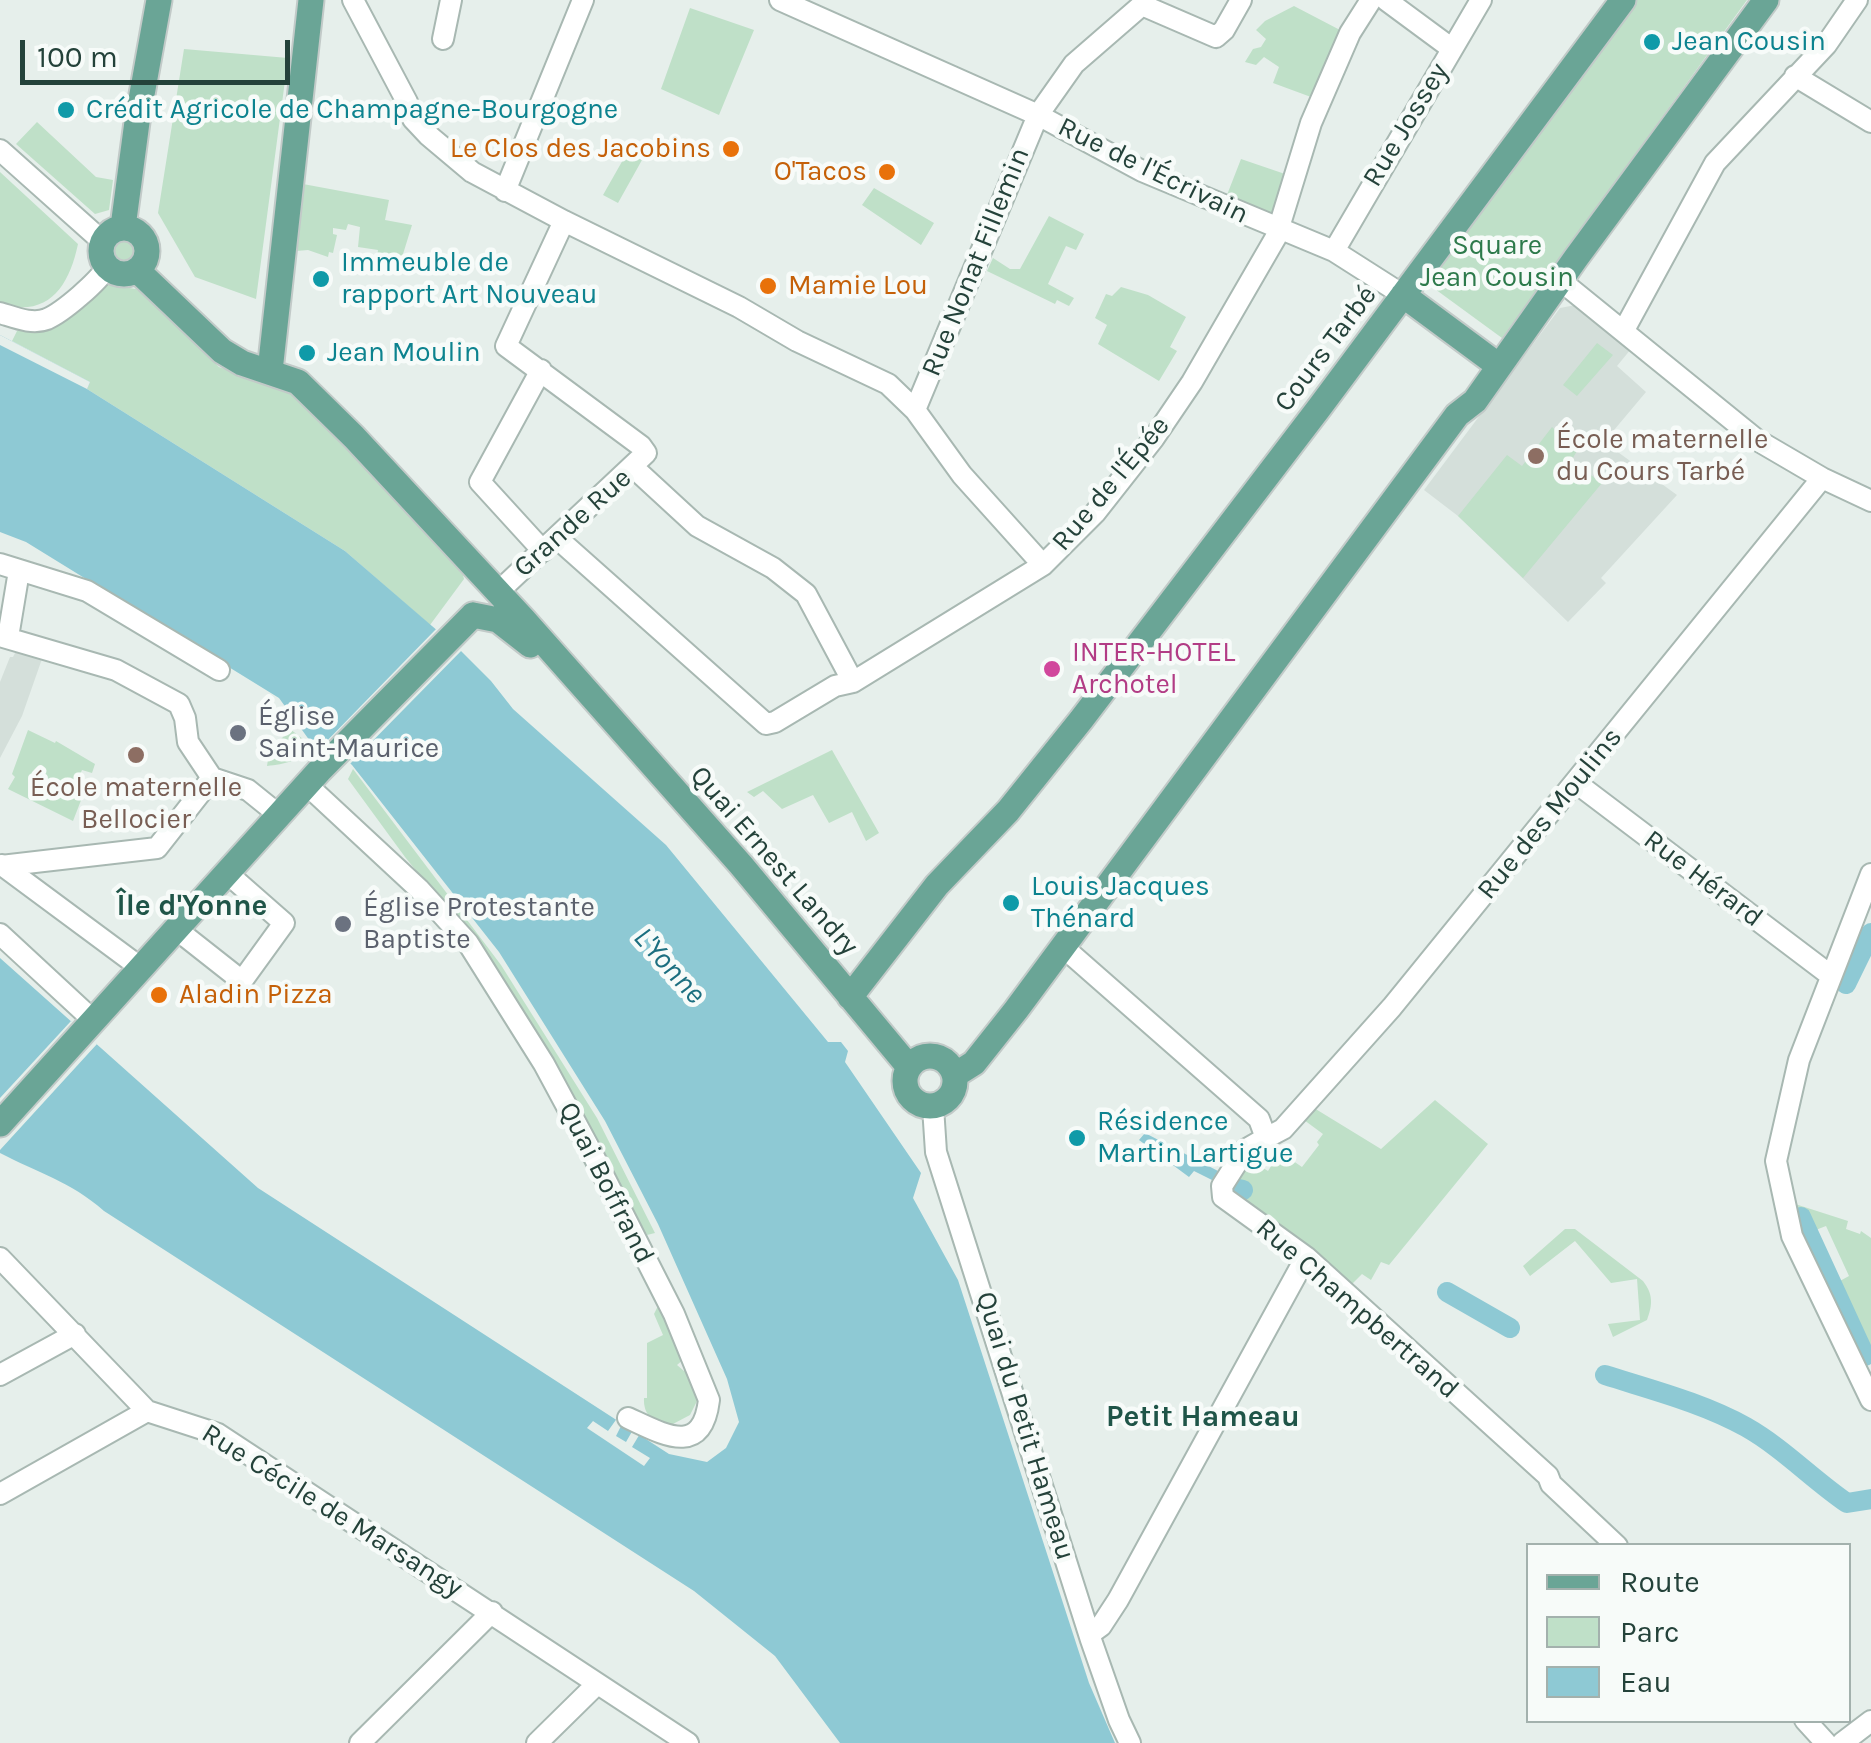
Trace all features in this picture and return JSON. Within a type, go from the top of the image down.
[{"type":"main road","points":[[111,245],[138,231],[146,243],[146,258],[137,270],[118,274],[111,245],[160,0]]},
{"type":"main road","points":[[270,372],[311,0]]},
{"type":"main road","points":[[1404,295],[1623,0]]},
{"type":"main road","points":[[955,1074],[974,1063],[1457,415],[1475,401],[1766,0]]},
{"type":"main road","points":[[0,1124],[306,785],[468,620],[474,596],[465,572],[432,520],[305,387],[242,363],[222,351],[137,270]]},
{"type":"main road","name":"Cours Tarbé","points":[[850,997],[937,884],[1008,811],[1068,736],[1404,295],[1499,366]]},
{"type":"main road","name":"Quai Ernest Landry","points":[[432,520],[741,866],[909,1067],[905,1082],[911,1098],[933,1107]]},
{"type":"main road","name":"Quai Ernest Landry","points":[[468,620],[498,620],[514,630],[590,697]]},
{"type":"main road","points":[[909,1067],[922,1057],[938,1057],[951,1067],[955,1074],[953,1093],[933,1107]]},
{"type":"street","points":[[353,0],[413,119],[446,153],[505,191],[888,384],[915,410],[962,476],[1043,565]]},
{"type":"street","points":[[443,39],[450,0]]},
{"type":"street","points":[[505,191],[583,0]]},
{"type":"street","name":"Rue de l'Écrivain","points":[[780,0],[1038,115],[1142,171],[1334,251],[1404,295]]},
{"type":"street","name":"Rue Nonat Fillemin","points":[[915,410],[1038,115],[1074,64],[1142,5],[1216,37],[1241,0]]},
{"type":"street","name":"Rue de l'Épée","points":[[551,545],[766,724],[835,686],[853,682],[1043,565],[1094,513],[1154,438],[1263,261],[1276,238],[1328,81],[1350,33],[1371,0]]},
{"type":"street","points":[[1386,0],[1452,48]]},
{"type":"street","name":"Rue Jossey","points":[[1334,251],[1481,0]]},
{"type":"street","points":[[1624,330],[1715,163],[1826,44],[1858,0]]},
{"type":"street","points":[[1795,76],[1871,122]]},
{"type":"street","points":[[0,150],[111,245],[100,278],[46,320],[26,321],[0,312]]},
{"type":"street","points":[[564,221],[506,346],[642,446],[640,461],[697,526],[773,568],[806,594],[853,682]]},
{"type":"street","points":[[1561,281],[1731,422],[1822,478],[1871,501]]},
{"type":"street","points":[[541,370],[480,482],[551,545]]},
{"type":"street","name":"Grande Rue","points":[[498,592],[640,461]]},
{"type":"street","name":"Rue des Moulins","points":[[1266,1138],[1283,1129],[1392,1006],[1822,478]]},
{"type":"street","points":[[219,670],[87,590],[9,568],[4,637],[116,670],[178,704],[185,718],[188,742],[212,778],[248,790],[279,815]]},
{"type":"street","points":[[1,865],[157,848],[212,778]]},
{"type":"street","name":"Rue Hérard","points":[[1575,782],[1830,975]]},
{"type":"street","name":"Quai Boffrand","points":[[306,785],[418,890],[468,943],[544,1064],[664,1295],[704,1383],[708,1412],[698,1431],[690,1436],[670,1437],[628,1418]]},
{"type":"street","points":[[1,865],[141,968]]},
{"type":"street","points":[[176,929],[242,980],[284,923],[227,873]]},
{"type":"street","points":[[1871,874],[1799,1060],[1776,1161],[1792,1236],[1871,1400]]},
{"type":"street","points":[[0,934],[89,1027]]},
{"type":"street","points":[[1062,947],[1258,1120],[1266,1138]]},
{"type":"street","name":"Quai du Petit Hameau","points":[[933,1107],[936,1152],[1090,1634],[1130,1743]]},
{"type":"street","name":"Rue Champbertrand","points":[[1266,1138],[1245,1150],[1225,1182],[1224,1198],[1306,1257],[1548,1476],[1551,1484],[1614,1543]]},
{"type":"street","points":[[1090,1634],[1101,1626],[1118,1600],[1306,1257]]},
{"type":"street","name":"Rue Cécile de Marsangy","points":[[0,1258],[147,1411],[218,1434],[688,1743]]},
{"type":"street","points":[[0,1376],[75,1334]]},
{"type":"street","points":[[0,1494],[147,1411]]},
{"type":"street","points":[[360,1743],[492,1612]]},
{"type":"street","points":[[537,1743],[597,1684]]},
{"type":"street","points":[[1842,1743],[1871,1721]]},
{"type":"street","points":[[1807,1723],[1826,1743]]},
{"type":"shaded area","name":"École maternelle du Cours Tarbé","points":[[1581,304],[1631,349],[1617,366],[1646,392],[1604,442],[1677,495],[1601,578],[1606,583],[1568,622],[1458,516],[1424,490],[1560,308]]},
{"type":"shaded area","points":[[17,649],[43,656],[22,716],[0,758],[0,682]]},
{"type":"green space","name":"Square Jean Cousin","points":[[1630,0],[1747,0],[1502,338],[1424,281]]},
{"type":"green space","points":[[1294,6],[1340,30],[1311,97],[1273,83],[1279,67],[1264,57],[1256,65],[1245,62],[1266,39],[1256,30]]},
{"type":"green space","points":[[690,8],[754,30],[719,115],[661,89]]},
{"type":"green space","points":[[184,49],[288,58],[256,299],[195,277],[158,213]]},
{"type":"green space","points":[[37,122],[96,177],[113,180],[109,210],[95,214],[16,144]]},
{"type":"green space","points":[[628,151],[642,160],[618,203],[603,195]]},
{"type":"green space","points":[[1241,159],[1285,174],[1271,220],[1225,200]]},
{"type":"green space","points":[[0,172],[78,244],[62,286],[43,303],[31,307],[0,304]]},
{"type":"green space","points":[[303,184],[389,200],[385,220],[412,225],[399,267],[390,265],[391,256],[377,257],[378,250],[358,247],[360,227],[348,224],[346,230],[333,228],[337,235],[333,253],[329,252],[328,257],[308,250],[296,251]]},
{"type":"green space","points":[[874,188],[934,223],[921,245],[862,205]]},
{"type":"green space","points":[[1049,216],[1084,234],[1076,250],[1066,246],[1048,284],[1074,298],[1069,306],[1057,300],[1055,304],[987,271],[993,258],[1010,269],[1020,269]]},
{"type":"green space","points":[[124,235],[135,240],[140,251],[135,262],[124,267],[113,262],[108,251],[113,240]]},
{"type":"green space","points":[[104,284],[136,289],[219,367],[285,389],[313,410],[463,575],[464,579],[430,625],[345,551],[87,389],[90,382],[12,341],[17,331],[48,330]]},
{"type":"green space","points":[[1121,287],[1148,295],[1186,317],[1170,347],[1177,351],[1159,381],[1098,344],[1107,325],[1095,318],[1106,294],[1112,296]]},
{"type":"green space","points":[[1597,343],[1613,355],[1577,396],[1563,385]]},
{"type":"green space","points":[[1552,427],[1577,451],[1571,461],[1602,483],[1523,578],[1458,516],[1507,455],[1522,466]]},
{"type":"green space","points":[[290,729],[312,746],[292,761],[267,766],[269,753]]},
{"type":"green space","points":[[28,730],[95,764],[92,773],[82,770],[75,786],[85,790],[73,821],[8,789]]},
{"type":"green space","points":[[832,750],[879,833],[866,841],[852,812],[829,823],[813,795],[782,809],[763,791],[754,797],[747,792]]},
{"type":"green space","points":[[353,769],[501,965],[597,1118],[655,1233],[647,1235],[552,1060],[479,948],[348,779]]},
{"type":"green space","points":[[1435,1100],[1488,1144],[1389,1265],[1381,1262],[1371,1280],[1362,1274],[1352,1284],[1315,1251],[1235,1195],[1234,1184],[1249,1159],[1268,1171],[1280,1152],[1302,1167],[1323,1134],[1304,1120],[1314,1108],[1381,1149]]},
{"type":"green space","points":[[1792,1203],[1848,1221],[1846,1229],[1860,1234],[1861,1231],[1871,1238],[1868,1349],[1838,1282],[1849,1276],[1826,1226],[1813,1231],[1807,1220],[1795,1215]]},
{"type":"green space","points":[[1565,1229],[1575,1229],[1643,1281],[1651,1299],[1647,1320],[1613,1337],[1608,1324],[1640,1320],[1637,1279],[1611,1283],[1575,1241],[1530,1276],[1523,1266]]},
{"type":"green space","points":[[658,1306],[685,1358],[677,1365],[684,1371],[690,1368],[698,1399],[690,1415],[671,1425],[651,1418],[644,1404],[647,1343],[663,1335],[654,1314]]},
{"type":"water","name":"L'Yonne","points":[[0,335],[90,382],[87,389],[345,551],[461,651],[513,709],[666,845],[828,1042],[841,1042],[848,1051],[845,1062],[921,1173],[913,1198],[958,1280],[1089,1683],[1115,1743],[840,1743],[775,1656],[694,1591],[79,1192],[0,1153],[0,958],[258,1188],[669,1454],[707,1462],[726,1448],[739,1422],[727,1379],[658,1224],[605,1121],[499,952],[352,765],[323,737],[315,748],[279,698],[26,542],[0,532]]},
{"type":"water","points":[[1145,1133],[1218,1171],[1212,1180],[1194,1171],[1189,1177],[1139,1140]]},
{"type":"pier","points":[[0,335],[90,382],[87,389],[0,345]]},
{"type":"pier","points":[[439,626],[464,648],[347,767],[323,744]]},
{"type":"pier","points":[[71,1021],[97,1044],[0,1150],[0,1098]]},
{"type":"pier","points":[[618,1417],[624,1420],[616,1436],[626,1442],[634,1428],[641,1432],[632,1447],[650,1458],[644,1466],[587,1428],[593,1421],[608,1431]]},
{"type":"waterway","points":[[1846,984],[1871,933]]},
{"type":"waterway","points":[[1234,1188],[1243,1190]]},
{"type":"waterway","points":[[1801,1217],[1865,1356]]},
{"type":"waterway","points":[[1447,1292],[1510,1328]]},
{"type":"waterway","points":[[1605,1375],[1730,1418],[1772,1444],[1847,1503],[1871,1499]]},
{"type":"place","name":"Jean Cousin","points":[[1652,42]]},
{"type":"place","name":"Crédit Agricole de Champagne-Bourgogne","points":[[66,110]]},
{"type":"place","name":"Le Clos des Jacobins","points":[[731,149]]},
{"type":"place","name":"O'Tacos","points":[[887,172]]},
{"type":"place","name":"Immeuble de rapport Art Nouveau","points":[[321,279]]},
{"type":"place","name":"Mamie Lou","points":[[768,286]]},
{"type":"place","name":"Jean Moulin","points":[[307,353]]},
{"type":"place","name":"École maternelle du Cours Tarbé","points":[[1536,456]]},
{"type":"place","name":"INTER-HOTEL Archotel","points":[[1052,669]]},
{"type":"place","name":"Église Saint-Maurice","points":[[238,733]]},
{"type":"place","name":"École maternelle Bellocier","points":[[136,755]]},
{"type":"place","name":"Louis Jacques Thénard","points":[[1011,903]]},
{"type":"place","name":"Église Protestante Baptiste","points":[[343,924]]},
{"type":"place","name":"Aladin Pizza","points":[[159,995]]},
{"type":"place","name":"Résidence Martin Lartigue","points":[[1077,1138]]},
{"type":"district","name":"Île d'Yonne","points":[[192,906]]},
{"type":"district","name":"Petit Hameau","points":[[1203,1417]]}]
